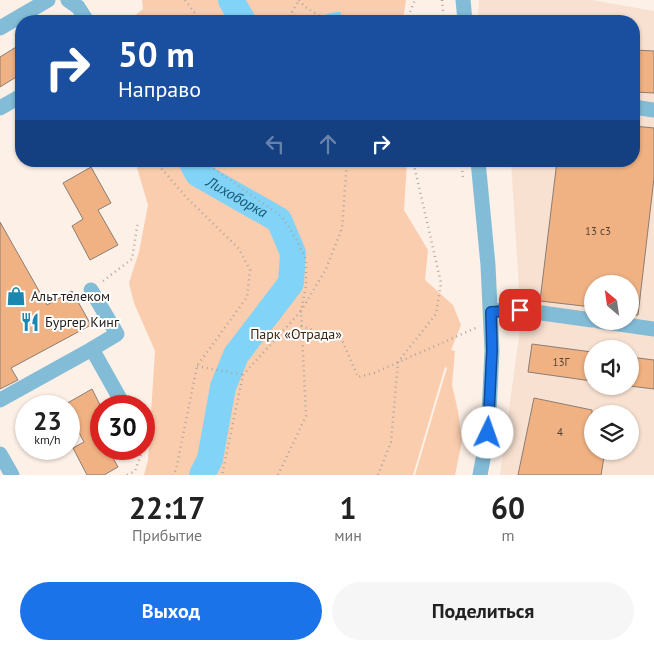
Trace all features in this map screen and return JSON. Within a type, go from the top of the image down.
[{"type":"street","points":[[22,15],[48,0]]},
{"type":"street","points":[[68,0],[78,7],[83,15]]},
{"type":"street","points":[[463,0],[464,15]]},
{"type":"street","points":[[0,28],[15,19]]},
{"type":"street","points":[[0,108],[15,99]]},
{"type":"street","points":[[640,108],[654,110]]},
{"type":"street","points":[[478,167],[492,350],[488,433],[480,475]]},
{"type":"street","points":[[0,400],[117,334],[91,290]]},
{"type":"street","points":[[491,317],[520,310],[584,319]]},
{"type":"street","points":[[639,327],[654,329]]},
{"type":"street","points":[[92,349],[118,395]]},
{"type":"street","points":[[0,454],[12,475]]},
{"type":"path","points":[[185,0],[196,15]]},
{"type":"path","points":[[290,15],[299,0],[317,15]]},
{"type":"path","points":[[409,15],[415,0]]},
{"type":"path","points":[[442,0],[443,15]]},
{"type":"path","points":[[160,167],[185,196],[239,249],[250,270],[247,297],[197,366],[176,470],[172,475]]},
{"type":"path","points":[[213,167],[282,217],[295,237],[306,260],[306,286],[301,311],[306,416],[278,475]]},
{"type":"path","points":[[222,475],[243,375],[301,311],[326,269],[342,228],[347,167]]},
{"type":"path","points":[[378,475],[390,442],[398,362],[436,314],[441,283],[414,167]]},
{"type":"path","points":[[91,290],[132,259],[138,221]]},
{"type":"path","points":[[301,326],[342,340],[358,377],[374,373],[491,317]]},
{"type":"path","points":[[197,366],[243,375]]},
{"type":"path","points":[[127,475],[135,471],[139,460]]},
{"type":"shaded area","points":[[479,0],[592,0],[654,11],[654,475],[500,475],[521,322],[511,167],[640,167],[640,15],[478,15]]},
{"type":"green space","points":[[142,0],[406,0],[404,15],[136,15],[143,9]]},
{"type":"green space","name":"Парк «Отрада»","points":[[137,167],[407,167],[404,210],[428,250],[425,280],[453,305],[461,325],[451,350],[455,351],[452,385],[462,441],[455,475],[415,475],[447,368],[445,367],[413,475],[144,475],[148,460],[155,460],[155,395],[152,395],[155,351],[134,303],[129,283],[139,252],[148,205]]},
{"type":"building","points":[[15,48],[15,78],[0,87],[0,57]]},
{"type":"building","points":[[640,50],[654,51],[654,93],[640,92]]},
{"type":"building","points":[[640,127],[654,128],[654,178],[639,306],[639,275],[584,275],[584,306],[540,301],[556,167],[640,167]]},
{"type":"building","points":[[91,167],[111,203],[98,210],[118,245],[90,260],[72,226],[83,219],[63,183]]},
{"type":"building","points":[[0,222],[47,305],[72,291],[91,325],[11,368],[18,380],[0,389]]},
{"type":"building","points":[[532,344],[584,351],[584,380],[528,372]]},
{"type":"building","points":[[639,358],[654,360],[654,389],[639,387]]},
{"type":"building","points":[[92,389],[95,395],[90,395],[90,460],[114,460],[118,467],[104,475],[87,475],[79,460],[80,444],[84,442],[80,435],[80,396]]},
{"type":"building","points":[[534,398],[584,408],[584,460],[604,460],[601,475],[518,475]]},
{"type":"waterway","name":"Лихоборка","points":[[231,0],[240,15]]},
{"type":"waterway","points":[[334,15],[339,14]]},
{"type":"waterway","name":"Лихоборка","points":[[194,167],[198,174],[279,220],[293,253],[291,283],[236,355],[223,387],[210,459],[202,475]]},
{"type":"place","name":"Альт телеком","points":[[16,296]]},
{"type":"place","name":"Бургер Кинг","points":[[30,322]]},
{"type":"route","points":[[488,433],[492,350],[491,312],[520,310]]}]
